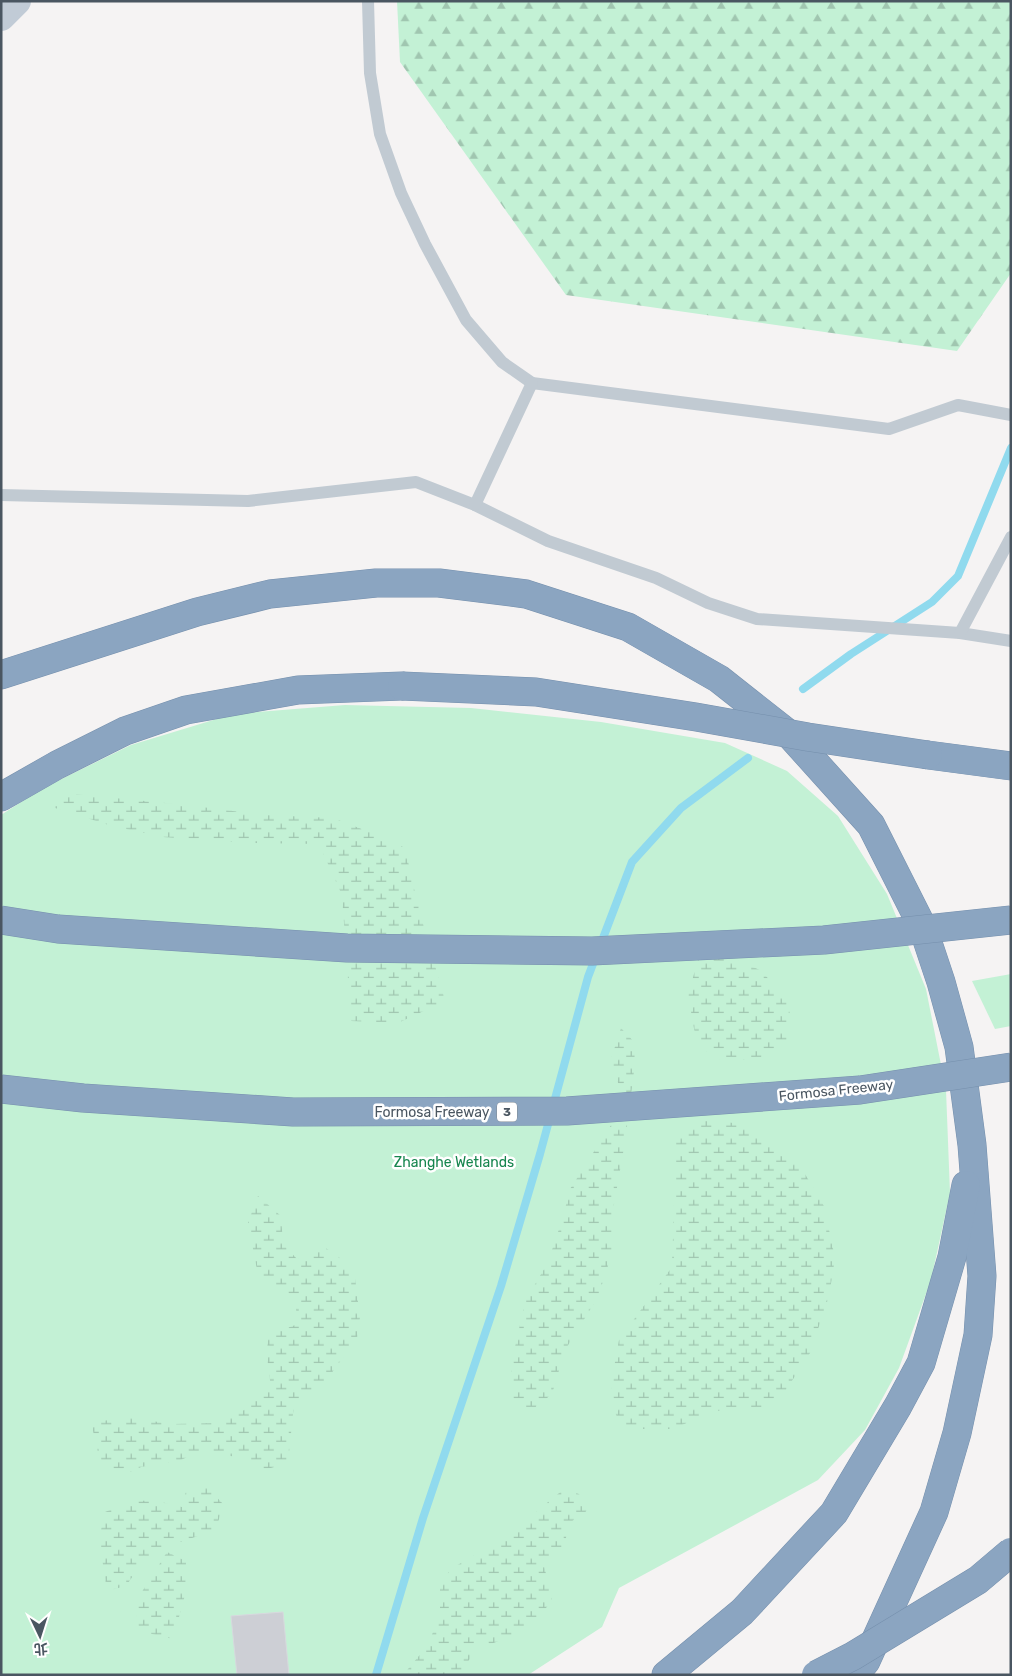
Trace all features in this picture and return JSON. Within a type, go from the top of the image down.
[{"type":"highway","points":[[1,675],[197,612],[270,594],[376,584],[440,583],[526,594],[628,627],[719,679],[790,735],[871,825],[923,928],[941,982],[959,1047],[972,1145],[982,1276],[978,1335],[957,1433],[934,1512],[866,1661],[855,1675]]},
{"type":"highway","points":[[1,797],[57,765],[125,731],[186,710],[298,690],[402,686],[536,692],[808,737],[1011,766]]},
{"type":"highway","points":[[1,920],[58,929],[347,948],[592,951],[824,940],[1011,920]]},
{"type":"highway","name":"Formosa Freeway","points":[[1,1089],[82,1098],[293,1112],[567,1111],[860,1090],[1011,1067]]},
{"type":"highway","points":[[666,1675],[742,1612],[834,1514],[898,1406],[921,1363],[952,1257],[962,1210],[972,1145]]},
{"type":"highway","points":[[816,1675],[853,1656],[978,1580],[1011,1552]]},
{"type":"street","points":[[1,17],[17,1]]},
{"type":"lane","points":[[368,1],[370,74],[380,134],[401,193],[425,244],[466,320],[502,362],[532,383],[888,429],[958,405],[1006,414]]},
{"type":"lane","points":[[475,505],[532,383]]},
{"type":"lane","points":[[1,495],[248,501],[416,482],[475,505],[548,542],[656,578],[708,603],[757,619],[960,633],[1011,641]]},
{"type":"lane","points":[[960,633],[1011,537]]},
{"type":"green space","points":[[397,1],[1011,1],[1011,273],[957,351],[566,295],[400,62]]},
{"type":"green space","name":"Zhanghe Wetlands","points":[[345,705],[471,708],[601,722],[725,743],[787,771],[838,816],[887,894],[926,989],[946,1090],[950,1193],[931,1280],[899,1368],[865,1430],[818,1480],[619,1588],[602,1627],[528,1675],[1,1675],[1,815],[41,789],[131,745],[233,714]]},
{"type":"green space","points":[[73,794],[264,815],[333,818],[405,848],[418,906],[445,1001],[398,1023],[351,1021],[342,895],[319,844],[255,843],[163,837],[112,826],[52,807]]},
{"type":"green space","points":[[725,955],[762,971],[790,1006],[787,1042],[759,1058],[724,1062],[697,1045],[688,995],[698,960]]},
{"type":"green space","points":[[1011,974],[1011,1026],[995,1029],[972,981]]},
{"type":"green space","points":[[621,1028],[635,1043],[634,1071],[625,1142],[613,1210],[613,1250],[598,1297],[565,1350],[552,1394],[528,1413],[513,1401],[511,1368],[517,1337],[526,1300],[548,1262],[570,1189],[613,1122],[619,1086],[611,1059]]},
{"type":"green space","points":[[706,1119],[733,1123],[768,1139],[802,1169],[824,1206],[835,1258],[829,1296],[810,1353],[786,1390],[766,1407],[716,1411],[672,1429],[627,1429],[616,1415],[611,1384],[619,1340],[672,1267],[676,1141]]},
{"type":"green space","points":[[258,1196],[281,1216],[283,1244],[297,1259],[324,1247],[338,1256],[355,1278],[360,1317],[357,1338],[320,1389],[294,1404],[288,1463],[264,1470],[243,1458],[200,1451],[181,1460],[141,1467],[116,1478],[99,1457],[91,1422],[130,1418],[173,1424],[217,1423],[244,1410],[271,1388],[267,1356],[268,1335],[298,1324],[295,1302],[276,1286],[258,1275],[248,1222]]},
{"type":"green space","points":[[206,1486],[223,1504],[216,1530],[165,1547],[137,1570],[126,1586],[107,1591],[99,1538],[105,1512],[134,1500],[161,1502],[182,1507],[187,1487]]},
{"type":"green space","points":[[564,1489],[579,1494],[588,1510],[568,1524],[563,1548],[544,1565],[552,1601],[527,1630],[491,1644],[477,1645],[461,1675],[403,1675],[428,1645],[440,1614],[440,1581],[454,1567],[503,1539]]},
{"type":"green space","points":[[167,1552],[186,1561],[185,1595],[173,1639],[139,1631],[135,1603]]},
{"type":"building","points":[[283,1612],[289,1675],[237,1675],[231,1616]]},
{"type":"waterway","points":[[803,689],[851,654],[932,602],[958,576],[1011,448]]},
{"type":"waterway","points":[[600,946],[632,862],[681,808],[748,758]]},
{"type":"waterway","points":[[376,1675],[423,1518],[501,1286],[540,1154],[588,977],[596,956]]}]
